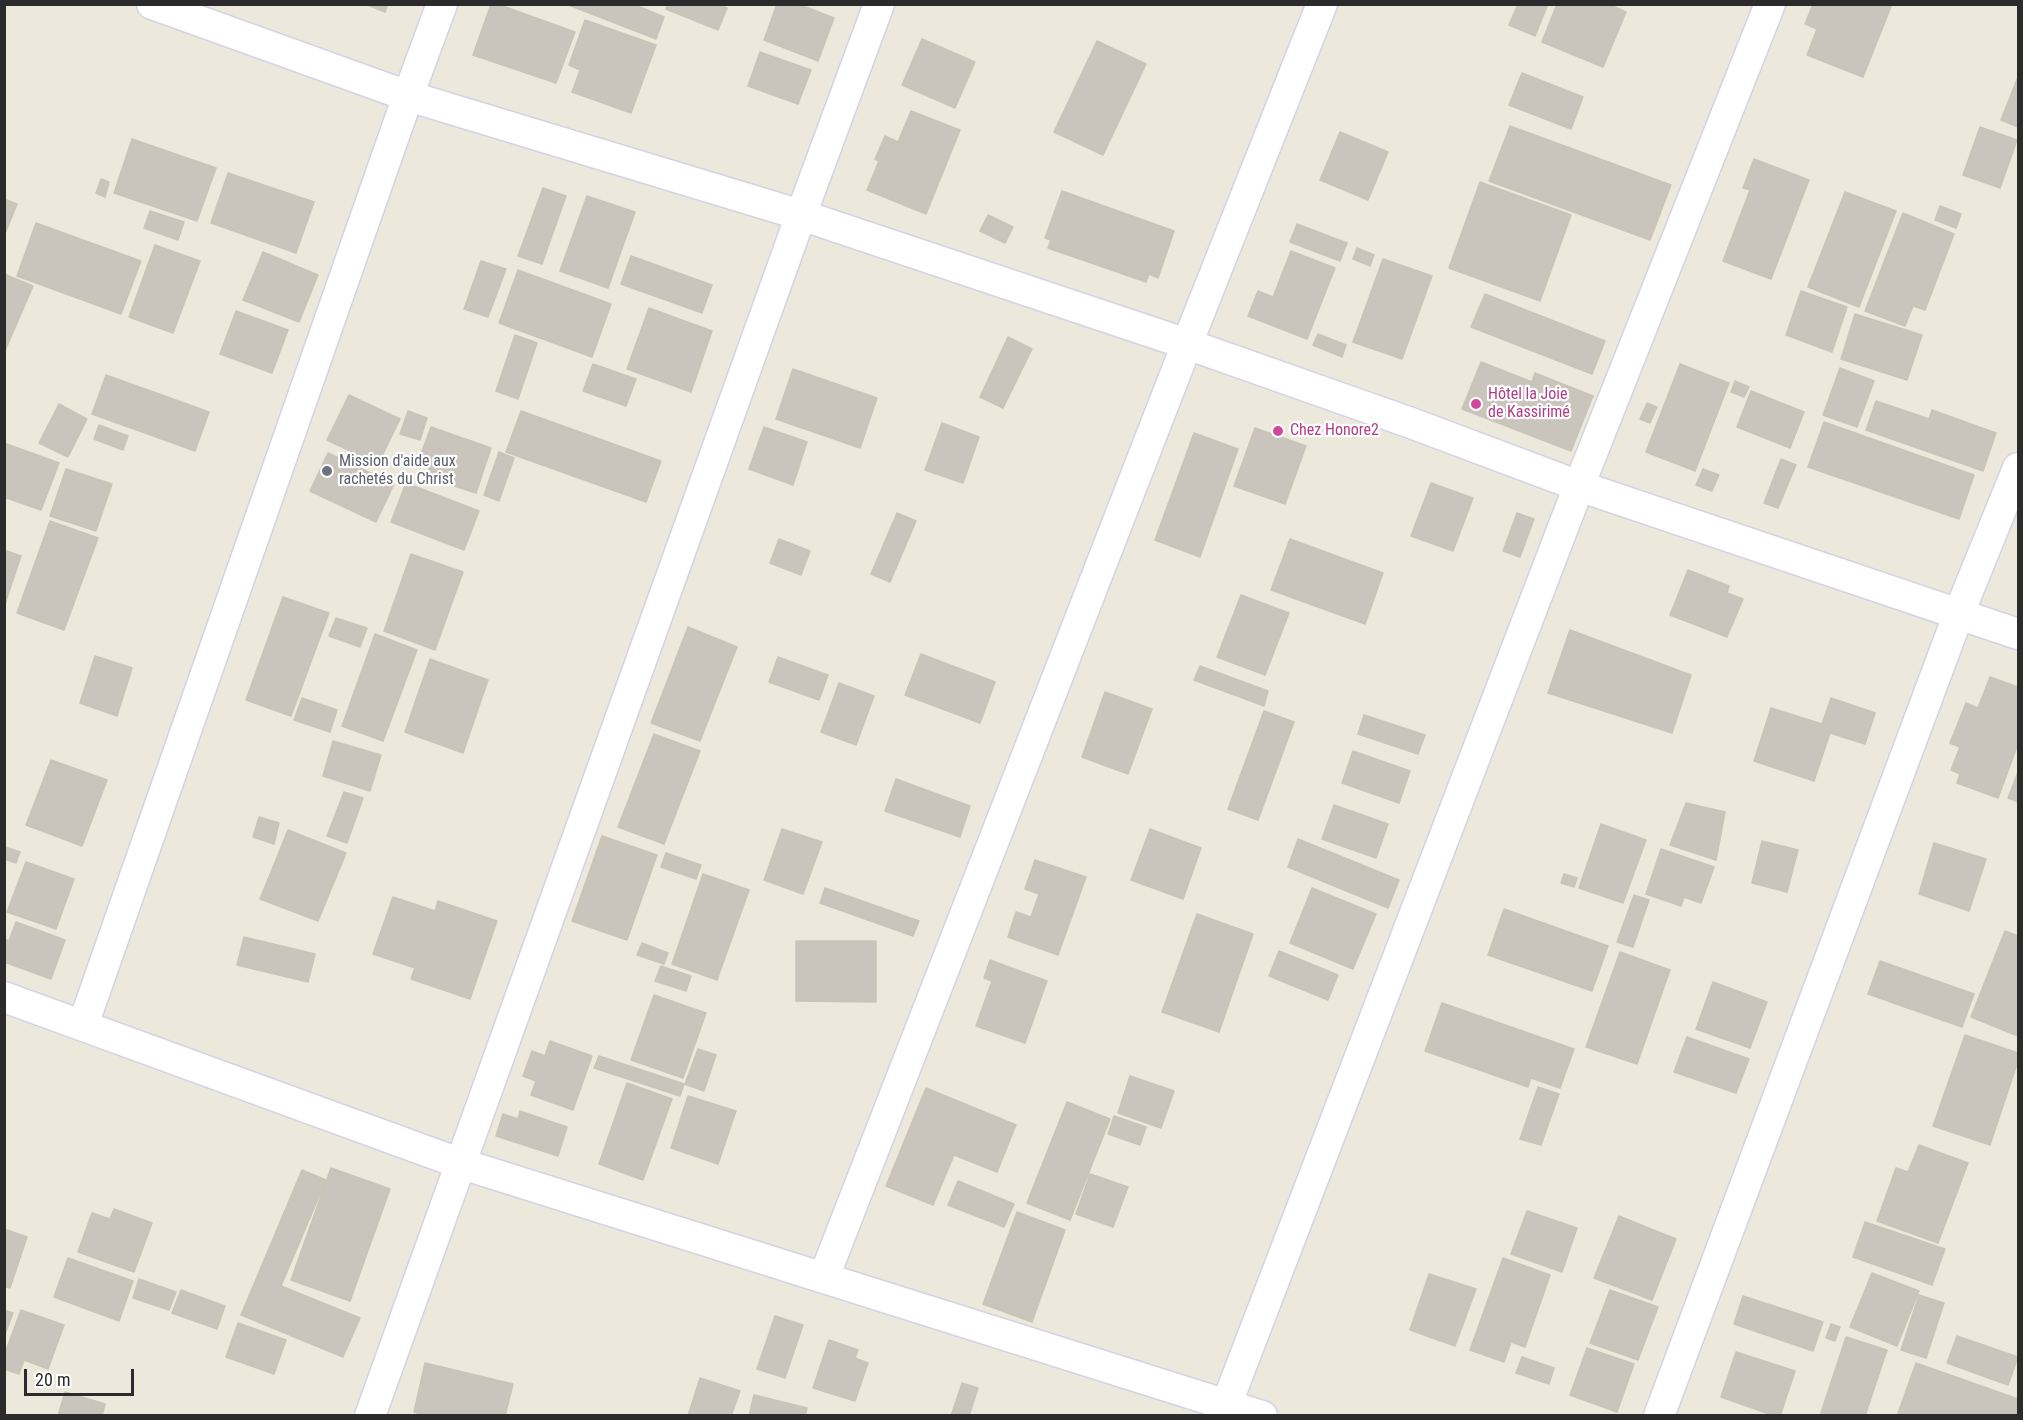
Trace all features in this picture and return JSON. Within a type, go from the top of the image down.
[{"type":"street","points":[[152,4],[408,96],[801,215],[1187,344],[1412,423],[1579,486],[2019,634]]},
{"type":"street","points":[[83,1025],[442,4]]},
{"type":"street","points":[[370,1416],[459,1163],[879,4]]},
{"type":"street","points":[[824,1277],[1187,344],[1322,4]]},
{"type":"street","points":[[1224,1409],[1579,486],[1770,4]]},
{"type":"street","points":[[1659,1416],[1959,613],[2019,468]]},
{"type":"street","points":[[4,997],[459,1163],[824,1277],[1224,1409],[1262,1416]]},
{"type":"building","points":[[365,4],[388,4],[385,12]]},
{"type":"building","points":[[491,4],[497,4],[575,32],[556,83],[473,55]]},
{"type":"building","points":[[566,4],[633,4],[664,17],[656,39]]},
{"type":"building","points":[[668,4],[718,4],[727,8],[718,30],[666,9]]},
{"type":"building","points":[[777,4],[798,4],[834,18],[818,61],[764,40]]},
{"type":"building","points":[[1518,4],[1548,4],[1535,36],[1509,25]]},
{"type":"building","points":[[1557,4],[1608,4],[1626,12],[1603,67],[1542,42]]},
{"type":"building","points":[[1813,4],[1825,6],[1826,4],[1892,4],[1863,77],[1807,55],[1817,29],[1805,24]]},
{"type":"building","points":[[585,20],[656,45],[631,113],[572,92],[580,70],[569,65]]},
{"type":"building","points":[[922,39],[975,62],[955,108],[902,85]]},
{"type":"building","points":[[1097,41],[1146,64],[1103,155],[1054,132]]},
{"type":"building","points":[[760,52],[811,70],[798,104],[748,86]]},
{"type":"building","points":[[1522,73],[1583,97],[1571,129],[1509,105]]},
{"type":"building","points":[[2018,77],[2018,127],[2001,120]]},
{"type":"building","points":[[911,111],[960,130],[926,214],[867,190],[879,161],[875,159],[885,136],[898,142]]},
{"type":"building","points":[[1510,126],[1671,185],[1650,240],[1489,181]]},
{"type":"building","points":[[1980,127],[2017,140],[2000,188],[1963,175]]},
{"type":"building","points":[[1340,132],[1388,152],[1368,200],[1320,180]]},
{"type":"building","points":[[132,139],[216,168],[197,221],[114,193]]},
{"type":"building","points":[[1754,159],[1809,180],[1771,279],[1723,261],[1750,190],[1743,188]]},
{"type":"building","points":[[228,173],[314,202],[296,253],[211,223]]},
{"type":"building","points":[[101,179],[109,182],[105,197],[96,193]]},
{"type":"building","points":[[1480,182],[1571,215],[1540,301],[1449,268]]},
{"type":"building","points":[[543,188],[566,196],[542,264],[518,256]]},
{"type":"building","points":[[1062,191],[1174,231],[1158,278],[1149,274],[1146,282],[1048,248],[1051,240],[1045,238]]},
{"type":"building","points":[[1845,192],[1896,211],[1859,307],[1808,287]]},
{"type":"building","points":[[587,196],[635,212],[608,288],[560,271]]},
{"type":"building","points":[[4,199],[17,204],[4,236]]},
{"type":"building","points":[[1940,206],[1961,214],[1956,228],[1935,220]]},
{"type":"building","points":[[150,211],[184,222],[178,240],[144,228]]},
{"type":"building","points":[[1903,213],[1954,234],[1925,310],[1913,306],[1905,326],[1865,311]]},
{"type":"building","points":[[988,215],[1013,227],[1005,243],[980,231]]},
{"type":"building","points":[[36,223],[141,261],[121,314],[17,276]]},
{"type":"building","points":[[1297,224],[1347,243],[1340,261],[1290,242]]},
{"type":"building","points":[[155,245],[200,261],[173,333],[129,317]]},
{"type":"building","points":[[1357,248],[1374,255],[1370,266],[1353,259]]},
{"type":"building","points":[[1291,251],[1335,268],[1307,339],[1248,316],[1258,291],[1273,297]]},
{"type":"building","points":[[263,252],[318,275],[299,322],[243,300]]},
{"type":"building","points":[[631,256],[712,285],[702,313],[621,284]]},
{"type":"building","points":[[1383,259],[1432,276],[1402,359],[1353,342]]},
{"type":"building","points":[[481,261],[506,269],[488,317],[464,309]]},
{"type":"building","points":[[518,270],[611,304],[592,357],[499,323]]},
{"type":"building","points":[[4,274],[33,286],[4,353]]},
{"type":"building","points":[[1801,291],[1847,307],[1832,352],[1786,335]]},
{"type":"building","points":[[1485,294],[1605,341],[1592,374],[1471,327]]},
{"type":"building","points":[[649,308],[712,331],[691,392],[627,369]]},
{"type":"building","points":[[236,311],[288,330],[272,373],[220,354]]},
{"type":"building","points":[[1855,314],[1922,335],[1907,380],[1841,359]]},
{"type":"building","points":[[1318,334],[1346,345],[1342,357],[1313,345]]},
{"type":"building","points":[[515,335],[537,343],[518,399],[496,391]]},
{"type":"building","points":[[1008,337],[1032,349],[1003,408],[980,397]]},
{"type":"building","points":[[1481,362],[1532,382],[1535,373],[1593,396],[1571,451],[1462,409]]},
{"type":"building","points":[[593,364],[636,379],[626,406],[583,391]]},
{"type":"building","points":[[1680,364],[1729,383],[1695,471],[1646,452]]},
{"type":"building","points":[[1840,368],[1874,381],[1857,427],[1823,415]]},
{"type":"building","points":[[793,369],[877,398],[860,448],[776,419]]},
{"type":"building","points":[[106,375],[209,412],[195,451],[92,414]]},
{"type":"building","points":[[1735,381],[1749,387],[1744,397],[1731,392]]},
{"type":"building","points":[[1751,391],[1804,412],[1790,448],[1737,427]]},
{"type":"building","points":[[349,395],[400,419],[378,464],[327,440]]},
{"type":"building","points":[[1876,401],[1929,419],[1932,410],[1996,433],[1983,471],[1866,430]]},
{"type":"building","points":[[1647,403],[1657,407],[1650,423],[1640,419]]},
{"type":"building","points":[[59,404],[87,419],[68,457],[39,443]]},
{"type":"building","points":[[408,411],[427,418],[420,440],[400,434]]},
{"type":"building","points":[[521,411],[661,461],[646,502],[506,452]]},
{"type":"building","points":[[1824,422],[1974,475],[1959,519],[1808,467]]},
{"type":"building","points":[[942,423],[979,437],[963,483],[925,470]]},
{"type":"building","points":[[99,425],[128,436],[123,450],[94,439]]},
{"type":"building","points":[[431,427],[491,448],[476,493],[426,477],[430,466],[418,462]]},
{"type":"building","points":[[764,427],[807,442],[793,485],[749,469]]},
{"type":"building","points":[[1255,428],[1306,446],[1285,504],[1234,486]]},
{"type":"building","points":[[1194,433],[1238,449],[1200,557],[1155,540]]},
{"type":"building","points":[[4,443],[59,463],[41,510],[4,497]]},
{"type":"building","points":[[499,452],[514,458],[499,501],[484,495]]},
{"type":"building","points":[[328,453],[394,484],[376,522],[310,491]]},
{"type":"building","points":[[1781,459],[1796,465],[1778,508],[1764,503]]},
{"type":"building","points":[[66,469],[112,484],[96,531],[50,516]]},
{"type":"building","points":[[1703,469],[1719,475],[1712,491],[1696,485]]},
{"type":"building","points":[[406,483],[479,511],[464,550],[391,522]]},
{"type":"building","points":[[1431,483],[1473,498],[1453,551],[1411,536]]},
{"type":"building","points":[[897,513],[916,521],[890,582],[871,574]]},
{"type":"building","points":[[1517,513],[1534,519],[1520,557],[1503,551]]},
{"type":"building","points":[[50,521],[98,538],[64,630],[17,613]]},
{"type":"building","points":[[779,539],[810,551],[801,575],[770,563]]},
{"type":"building","points":[[1290,539],[1383,573],[1365,624],[1271,590]]},
{"type":"building","points":[[4,550],[21,556],[4,607]]},
{"type":"building","points":[[411,554],[463,572],[435,650],[384,631]]},
{"type":"building","points":[[1688,570],[1729,586],[1727,593],[1743,599],[1727,637],[1670,615]]},
{"type":"building","points":[[1241,595],[1289,613],[1265,675],[1217,657]]},
{"type":"building","points":[[283,597],[329,613],[291,716],[246,700]]},
{"type":"building","points":[[336,618],[367,628],[360,647],[329,636]]},
{"type":"building","points":[[688,627],[737,647],[700,741],[651,723]]},
{"type":"building","points":[[1570,630],[1691,675],[1672,733],[1548,693]]},
{"type":"building","points":[[375,634],[417,650],[383,741],[342,726]]},
{"type":"building","points":[[921,654],[995,682],[980,723],[905,695]]},
{"type":"building","points":[[95,656],[132,668],[117,716],[80,703]]},
{"type":"building","points":[[778,657],[828,675],[819,700],[769,682]]},
{"type":"building","points":[[430,659],[488,680],[463,753],[405,732]]},
{"type":"building","points":[[1200,666],[1268,691],[1264,706],[1194,680]]},
{"type":"building","points":[[1990,677],[2018,687],[2018,744],[1998,798],[1957,783],[1960,774],[1951,770],[1960,747],[1950,743],[1966,703],[1978,708]]},
{"type":"building","points":[[839,683],[874,696],[856,745],[821,732]]},
{"type":"building","points":[[1105,692],[1152,709],[1128,774],[1082,757]]},
{"type":"building","points":[[302,698],[337,710],[330,732],[294,720]]},
{"type":"building","points":[[1831,698],[1875,713],[1865,744],[1830,733],[1814,781],[1754,761],[1771,708],[1822,724]]},
{"type":"building","points":[[1264,711],[1294,722],[1258,820],[1228,809]]},
{"type":"building","points":[[1364,715],[1425,735],[1418,754],[1358,734]]},
{"type":"building","points":[[654,734],[700,751],[664,844],[618,827]]},
{"type":"building","points":[[333,741],[381,755],[370,791],[323,776]]},
{"type":"building","points":[[1353,751],[1410,771],[1399,803],[1342,783]]},
{"type":"building","points":[[51,760],[107,780],[82,846],[26,825]]},
{"type":"building","points":[[2018,772],[2018,802],[2008,798]]},
{"type":"building","points":[[896,779],[970,806],[960,837],[885,811]]},
{"type":"building","points":[[344,792],[363,798],[347,843],[327,836]]},
{"type":"building","points":[[1686,803],[1725,812],[1716,860],[1670,845]]},
{"type":"building","points":[[1334,805],[1388,824],[1376,858],[1322,839]]},
{"type":"building","points":[[259,817],[279,823],[274,844],[253,837]]},
{"type":"building","points":[[1601,824],[1646,840],[1623,903],[1579,888]]},
{"type":"building","points":[[782,829],[822,842],[803,894],[764,880]]},
{"type":"building","points":[[1150,829],[1201,848],[1183,899],[1131,880]]},
{"type":"building","points":[[288,830],[346,853],[318,921],[260,899]]},
{"type":"building","points":[[602,836],[657,855],[627,940],[572,921]]},
{"type":"building","points":[[1298,839],[1399,880],[1388,908],[1288,867]]},
{"type":"building","points":[[1762,841],[1798,850],[1787,892],[1752,883]]},
{"type":"building","points":[[1934,843],[1986,859],[1969,911],[1919,894]]},
{"type":"building","points":[[5,847],[20,852],[16,863],[4,859]]},
{"type":"building","points":[[1661,849],[1714,867],[1701,903],[1684,897],[1681,906],[1646,894]]},
{"type":"building","points":[[666,853],[701,865],[696,879],[661,867]]},
{"type":"building","points":[[1035,860],[1086,877],[1058,955],[1008,937],[1016,912],[1031,917],[1039,894],[1025,889]]},
{"type":"building","points":[[26,862],[74,879],[56,929],[7,912]]},
{"type":"building","points":[[703,874],[749,890],[717,980],[672,964]]},
{"type":"building","points":[[1564,874],[1577,878],[1574,887],[1561,883]]},
{"type":"building","points":[[825,888],[919,921],[913,936],[820,903]]},
{"type":"building","points":[[1312,888],[1376,914],[1353,969],[1290,943]]},
{"type":"building","points":[[1634,895],[1649,900],[1633,947],[1617,942]]},
{"type":"building","points":[[393,897],[435,911],[438,901],[497,921],[470,999],[411,979],[415,968],[373,954]]},
{"type":"building","points":[[1504,909],[1608,946],[1592,991],[1488,955]]},
{"type":"building","points":[[1197,914],[1253,934],[1219,1032],[1162,1012]]},
{"type":"building","points":[[16,922],[65,940],[51,979],[4,962],[4,939],[9,941]]},
{"type":"building","points":[[2005,931],[2018,936],[2018,1036],[1971,1017]]},
{"type":"building","points":[[244,937],[315,954],[308,982],[237,965]]},
{"type":"building","points":[[796,941],[876,941],[876,1002],[796,1001]]},
{"type":"building","points":[[642,943],[668,953],[664,964],[637,955]]},
{"type":"building","points":[[1279,951],[1338,975],[1328,1000],[1269,976]]},
{"type":"building","points":[[1620,952],[1670,970],[1637,1064],[1586,1047]]},
{"type":"building","points":[[990,960],[1047,981],[1025,1043],[976,1026],[992,981],[984,978]]},
{"type":"building","points":[[1880,961],[1974,994],[1962,1027],[1868,994]]},
{"type":"building","points":[[661,966],[691,976],[686,991],[655,981]]},
{"type":"building","points":[[1713,982],[1767,1002],[1750,1048],[1696,1029]]},
{"type":"building","points":[[654,995],[706,1013],[683,1078],[631,1060]]},
{"type":"building","points":[[1442,1003],[1574,1049],[1560,1088],[1531,1078],[1528,1087],[1425,1051]]},
{"type":"building","points":[[1965,1035],[2018,1053],[2018,1061],[1990,1145],[1933,1126]]},
{"type":"building","points":[[1687,1037],[1749,1059],[1736,1093],[1674,1072]]},
{"type":"building","points":[[550,1041],[592,1056],[573,1110],[531,1095],[536,1081],[523,1076],[532,1051],[545,1056]]},
{"type":"building","points":[[698,1049],[716,1055],[704,1091],[685,1084]]},
{"type":"building","points":[[599,1056],[684,1084],[680,1096],[594,1068]]},
{"type":"building","points":[[1130,1076],[1174,1091],[1161,1128],[1118,1113]]},
{"type":"building","points":[[627,1083],[672,1099],[643,1180],[599,1164]]},
{"type":"building","points":[[1538,1087],[1559,1094],[1541,1145],[1520,1139]]},
{"type":"building","points":[[926,1088],[1016,1125],[997,1172],[954,1155],[933,1205],[886,1186]]},
{"type":"building","points":[[688,1096],[736,1111],[718,1164],[671,1148]]},
{"type":"building","points":[[1067,1102],[1110,1119],[1070,1220],[1027,1203]]},
{"type":"building","points":[[520,1111],[567,1127],[558,1156],[496,1136],[503,1114],[518,1119]]},
{"type":"building","points":[[1114,1116],[1146,1127],[1140,1145],[1108,1134]]},
{"type":"building","points":[[1919,1145],[1968,1163],[1938,1243],[1877,1221],[1896,1168],[1908,1172]]},
{"type":"building","points":[[331,1168],[390,1189],[350,1301],[291,1280]]},
{"type":"building","points":[[302,1170],[326,1180],[281,1286],[360,1318],[343,1357],[241,1315]]},
{"type":"building","points":[[1090,1174],[1128,1187],[1113,1227],[1076,1214]]},
{"type":"building","points":[[958,1181],[1014,1204],[1004,1227],[948,1205]]},
{"type":"building","points":[[114,1209],[152,1223],[134,1272],[78,1252],[92,1213],[110,1219]]},
{"type":"building","points":[[1527,1211],[1577,1228],[1562,1272],[1511,1254]]},
{"type":"building","points":[[1017,1212],[1065,1230],[1032,1322],[983,1304]]},
{"type":"building","points":[[1619,1216],[1676,1239],[1652,1300],[1594,1278]]},
{"type":"building","points":[[1865,1222],[1945,1249],[1932,1285],[1853,1257]]},
{"type":"building","points":[[4,1229],[27,1237],[10,1288],[4,1286]]},
{"type":"building","points":[[68,1258],[133,1281],[119,1321],[54,1297]]},
{"type":"building","points":[[1503,1258],[1550,1275],[1525,1347],[1511,1342],[1504,1362],[1470,1350]]},
{"type":"building","points":[[1872,1273],[1919,1291],[1897,1346],[1850,1327]]},
{"type":"building","points":[[1429,1274],[1476,1289],[1455,1346],[1410,1330]]},
{"type":"building","points":[[139,1279],[176,1292],[169,1310],[133,1298]]},
{"type":"building","points":[[181,1290],[225,1306],[217,1329],[172,1313]]},
{"type":"building","points":[[1610,1290],[1658,1307],[1638,1360],[1590,1343]]},
{"type":"building","points":[[1919,1295],[1944,1303],[1926,1358],[1901,1350]]},
{"type":"building","points":[[1743,1296],[1823,1322],[1813,1351],[1734,1324]]},
{"type":"building","points":[[4,1310],[13,1313],[4,1337]]},
{"type":"building","points":[[21,1310],[64,1325],[48,1369],[24,1360],[19,1374],[4,1369],[4,1356]]},
{"type":"building","points":[[775,1316],[803,1325],[785,1378],[757,1369]]},
{"type":"building","points":[[238,1323],[286,1340],[274,1374],[226,1357]]},
{"type":"building","points":[[1831,1324],[1840,1327],[1835,1341],[1826,1338]]},
{"type":"building","points":[[1957,1336],[2018,1357],[2008,1385],[1947,1363]]},
{"type":"building","points":[[1846,1337],[1887,1350],[1865,1416],[1820,1416]]},
{"type":"building","points":[[829,1340],[858,1350],[855,1358],[868,1363],[855,1401],[813,1388]]},
{"type":"building","points":[[1587,1348],[1634,1364],[1617,1412],[1570,1395]]},
{"type":"building","points":[[1736,1352],[1795,1371],[1780,1416],[1721,1397]]},
{"type":"building","points":[[1522,1357],[1554,1368],[1549,1384],[1516,1373]]},
{"type":"building","points":[[425,1363],[513,1384],[505,1416],[427,1416],[414,1412]]},
{"type":"building","points":[[1916,1363],[2018,1399],[2018,1416],[1897,1416]]},
{"type":"building","points":[[700,1378],[740,1391],[731,1416],[688,1416]]},
{"type":"building","points":[[962,1383],[978,1388],[969,1416],[951,1416]]},
{"type":"building","points":[[65,1392],[105,1404],[102,1416],[58,1416]]},
{"type":"building","points":[[754,1395],[807,1408],[805,1416],[749,1416]]},
{"type":"place","name":"Hôtel la Joie de Kassirimé","points":[[1476,404]]},
{"type":"place","name":"Chez Honore2","points":[[1278,431]]},
{"type":"place","name":"Mission d'aide aux rachetés du Christ","points":[[327,471]]}]
